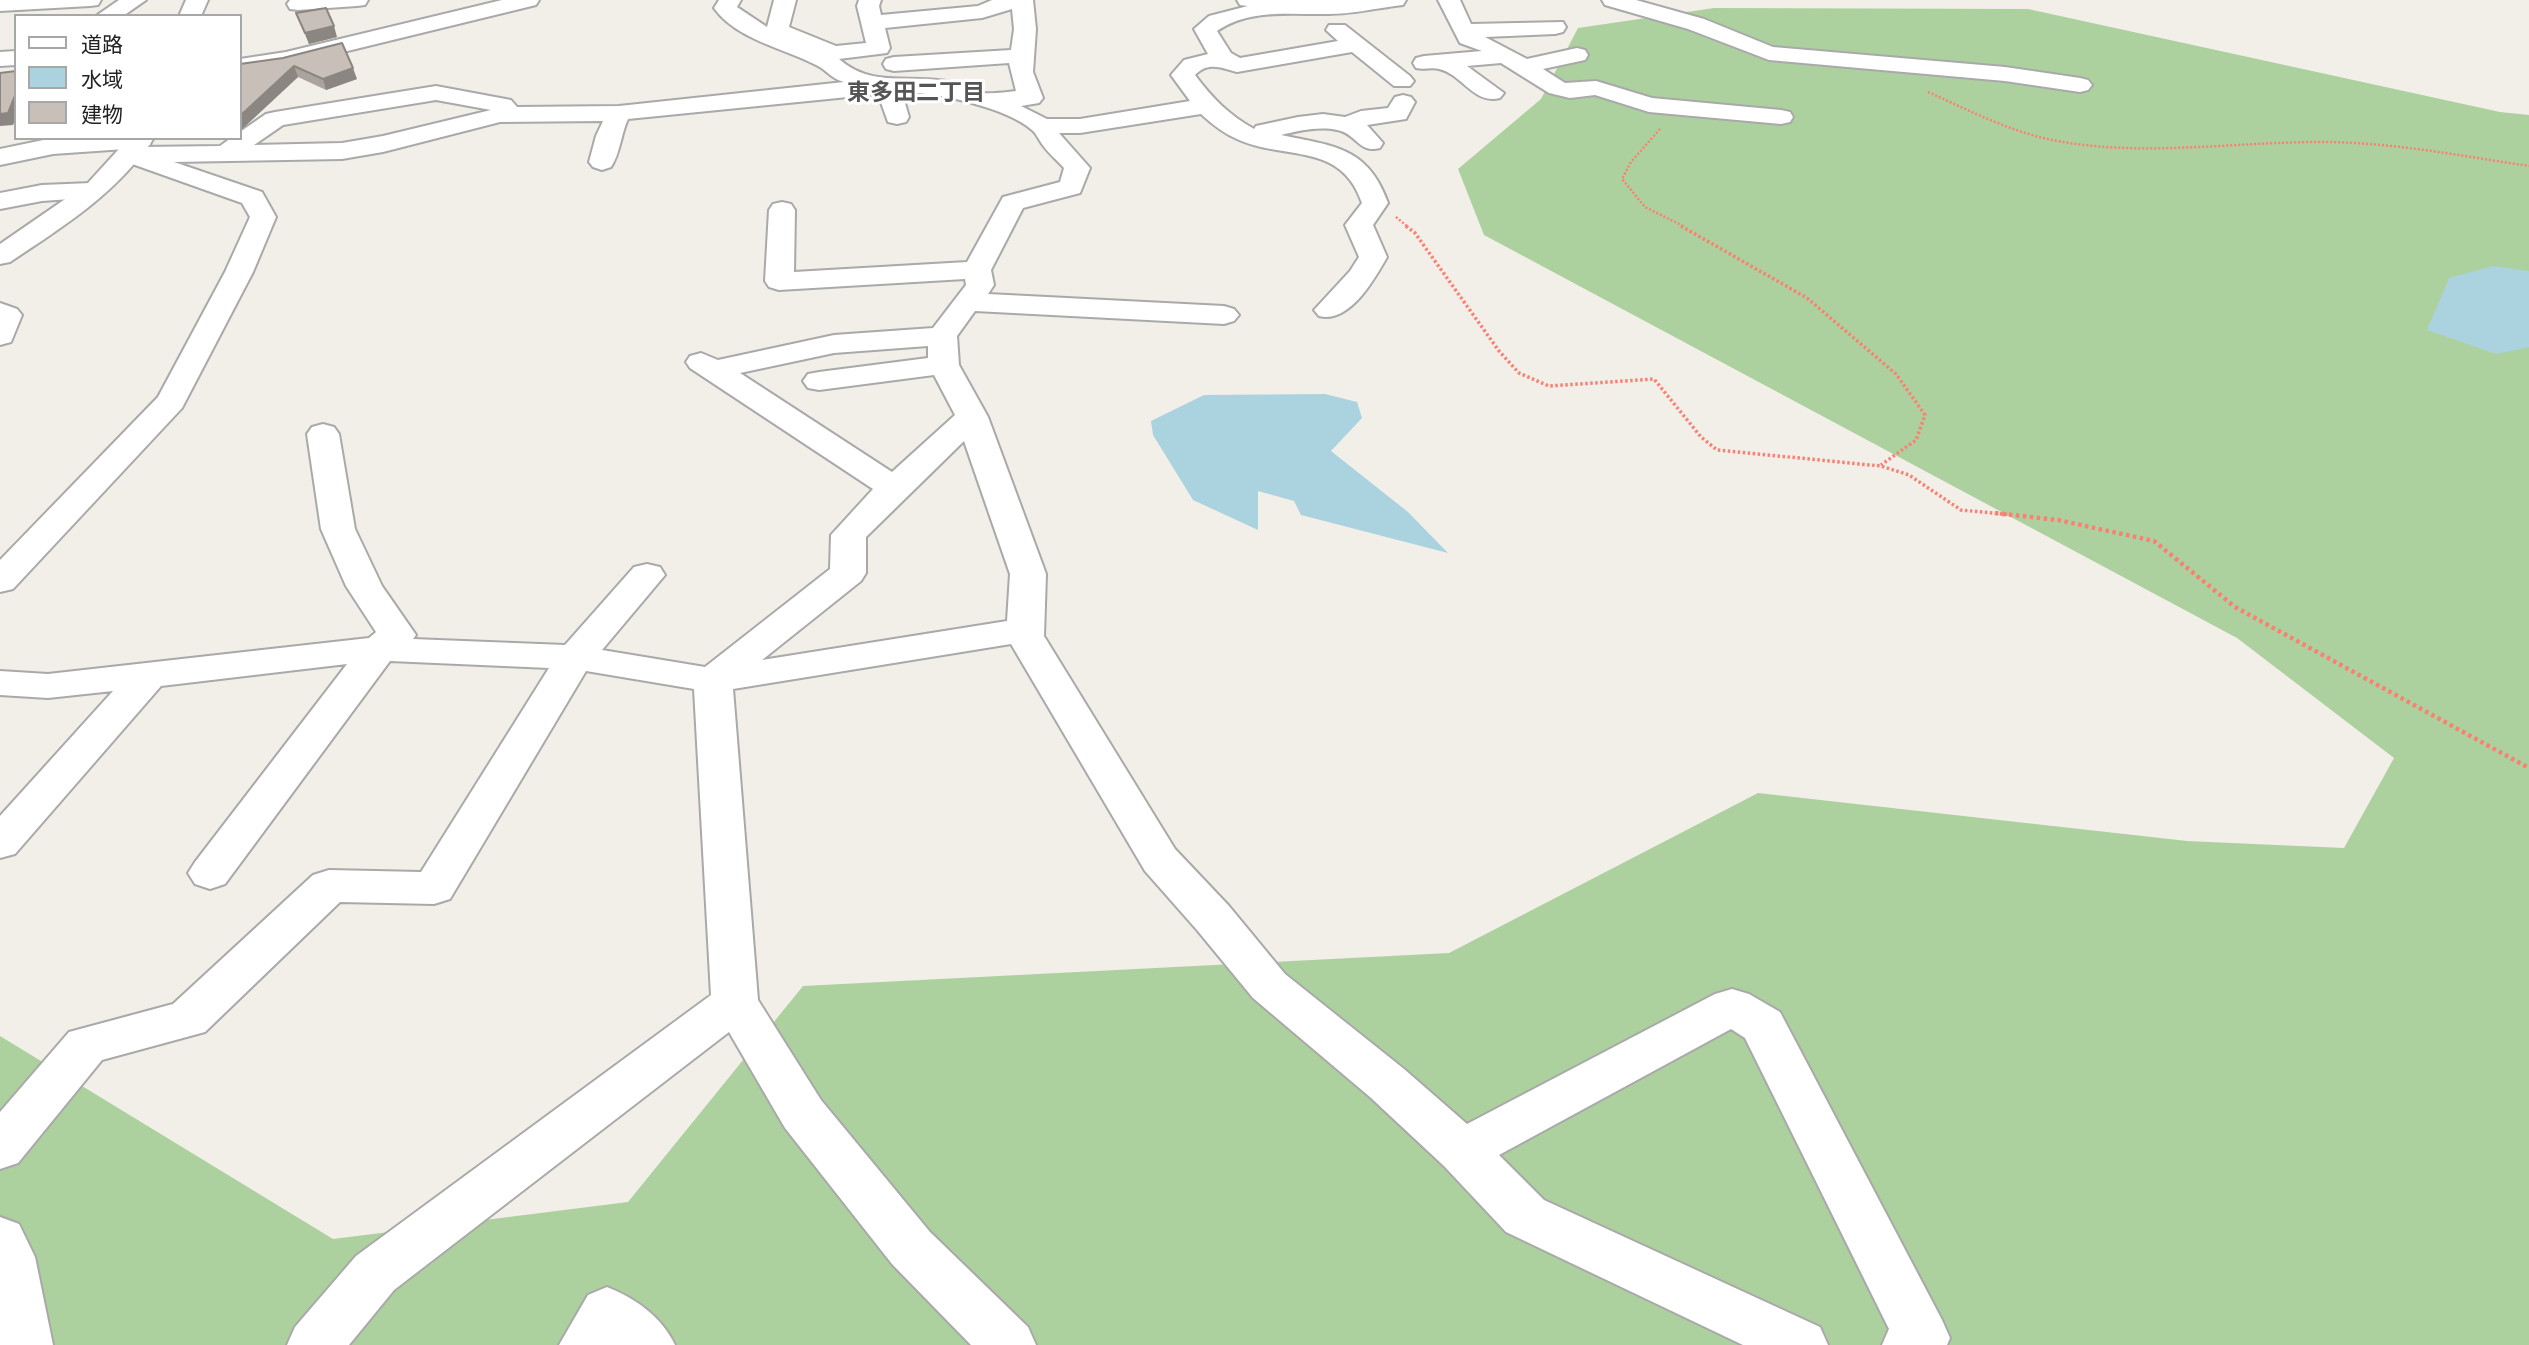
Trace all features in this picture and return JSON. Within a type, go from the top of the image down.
[{"type":"street","points":[[0,5],[90,0]]},
{"type":"street","points":[[110,14],[135,0]]},
{"type":"street","points":[[298,4],[357,0]]},
{"type":"street","points":[[242,66],[286,59],[528,0]]},
{"type":"street","points":[[730,0],[725,8],[742,23],[795,50],[824,58],[834,65],[840,74],[894,84],[947,88],[964,96],[991,100],[1031,98],[1020,77],[1019,57],[1025,32],[1022,1],[1001,4],[982,12],[872,23]]},
{"type":"street","points":[[785,0],[777,30],[799,41],[835,53],[894,84]]},
{"type":"street","points":[[870,0],[868,6],[872,23],[894,84]]},
{"type":"street","points":[[905,5],[988,0]]},
{"type":"street","points":[[1248,0],[1274,6],[1331,8],[1395,0]]},
{"type":"street","points":[[1449,0],[1468,38],[1489,46],[1557,88],[1570,91],[1595,88],[1649,105],[1781,117]]},
{"type":"street","points":[[1613,0],[1696,24],[1769,53],[2006,74],[2080,85]]},
{"type":"street","points":[[1274,6],[1217,21],[1205,29],[1222,58],[1237,65],[1356,45]]},
{"type":"street","points":[[382,8],[411,29]]},
{"type":"street","points":[[1332,26],[1356,45],[1402,91],[1397,114],[1361,118],[1348,125]]},
{"type":"street","points":[[1464,31],[1555,27]]},
{"type":"street","points":[[1492,93],[1434,62],[1515,61],[1577,55]]},
{"type":"street","points":[[0,157],[53,146],[137,144],[226,153],[342,150],[511,114],[620,113],[894,84],[1019,57]]},
{"type":"street","points":[[1222,58],[1192,65],[1183,75],[1206,106],[1229,125],[1248,135],[1304,147],[1349,161],[1368,183],[1375,202],[1359,225],[1373,257],[1362,276],[1329,310]]},
{"type":"street","points":[[226,153],[275,119],[436,93],[503,104],[511,114]]},
{"type":"street","points":[[991,100],[1043,127],[1080,126],[1206,106]]},
{"type":"street","points":[[602,162],[608,136],[620,113]]},
{"type":"street","points":[[1248,135],[1302,122],[1348,125],[1356,128],[1371,143]]},
{"type":"street","points":[[1043,127],[1048,139],[1064,150],[1077,168],[1071,187],[1012,202],[943,350],[972,417],[1028,575],[1025,636],[1160,860],[1213,918],[1269,986],[1387,1083],[1462,1151],[1525,1216],[1800,1345]]},
{"type":"street","points":[[0,256],[91,191],[137,144]]},
{"type":"street","points":[[0,581],[171,401],[239,272],[263,217],[253,198],[188,173],[137,144]]},
{"type":"street","points":[[0,201],[42,193],[91,191]]},
{"type":"street","points":[[782,210],[779,281],[972,286],[1131,300],[1224,315]]},
{"type":"street","points":[[0,312],[7,315],[0,336]]},
{"type":"street","points":[[894,488],[707,366],[834,344],[943,350]]},
{"type":"street","points":[[819,381],[943,350]]},
{"type":"street","points":[[713,680],[848,573],[848,535],[894,488],[972,417]]},
{"type":"street","points":[[210,873],[379,649],[397,635],[364,586],[338,529],[323,434]]},
{"type":"street","points":[[0,1148],[86,1045],[188,1019],[329,886],[434,888],[575,657],[646,575]]},
{"type":"street","points":[[0,683],[48,686],[379,649],[575,657],[713,680],[1025,630]]},
{"type":"street","points":[[0,844],[149,675]]},
{"type":"street","points":[[713,680],[736,1002],[803,1114],[911,1248],[1008,1345]]},
{"type":"street","points":[[315,1345],[375,1273],[736,1002]]},
{"type":"street","points":[[1462,1151],[1732,1007],[1763,1025],[1922,1338],[1910,1345]]},
{"type":"street","points":[[3,1254],[25,1345]]},
{"type":"street","points":[[587,1345],[607,1312],[647,1345]]},
{"type":"path","points":[[1902,66],[1926,92],[1982,116],[2052,140],[2130,146],[2328,142],[2418,149],[2529,166]]},
{"type":"path","points":[[1673,108],[1622,178],[1645,207],[1731,252],[1807,298],[1896,374],[1925,415],[1922,433],[1881,466]]},
{"type":"path","points":[[1375,202],[1415,233],[1499,351],[1519,373],[1549,386],[1654,379],[1701,437],[1717,450],[1881,466],[1909,475],[1961,510],[2058,520],[2154,541],[2235,607],[2529,768]]},
{"type":"green space","points":[[1714,8],[2028,9],[2500,112],[2529,115],[2529,1345],[0,1345],[0,1036],[333,1239],[628,1202],[803,986],[1449,953],[1758,793],[2187,841],[2344,848],[2394,758],[2237,638],[1484,235],[1458,169],[1541,99],[1578,28]]},
{"type":"water","points":[[2493,266],[2529,271],[2529,347],[2496,354],[2427,330],[2449,278]]},
{"type":"water","points":[[1325,394],[1357,402],[1362,418],[1331,451],[1408,512],[1448,553],[1301,515],[1294,501],[1258,491],[1258,530],[1193,500],[1153,435],[1151,421],[1204,395]]},
{"type":"building","points":[[326,8],[334,26],[305,33],[296,13]]},
{"type":"building","points":[[342,43],[353,68],[323,79],[294,66],[242,114],[242,64],[283,58]]},
{"type":"building","points":[[14,71],[14,98],[8,113],[0,114],[0,73]]},
{"type":"district","name":"東多田二丁目","points":[[916,93]]}]
